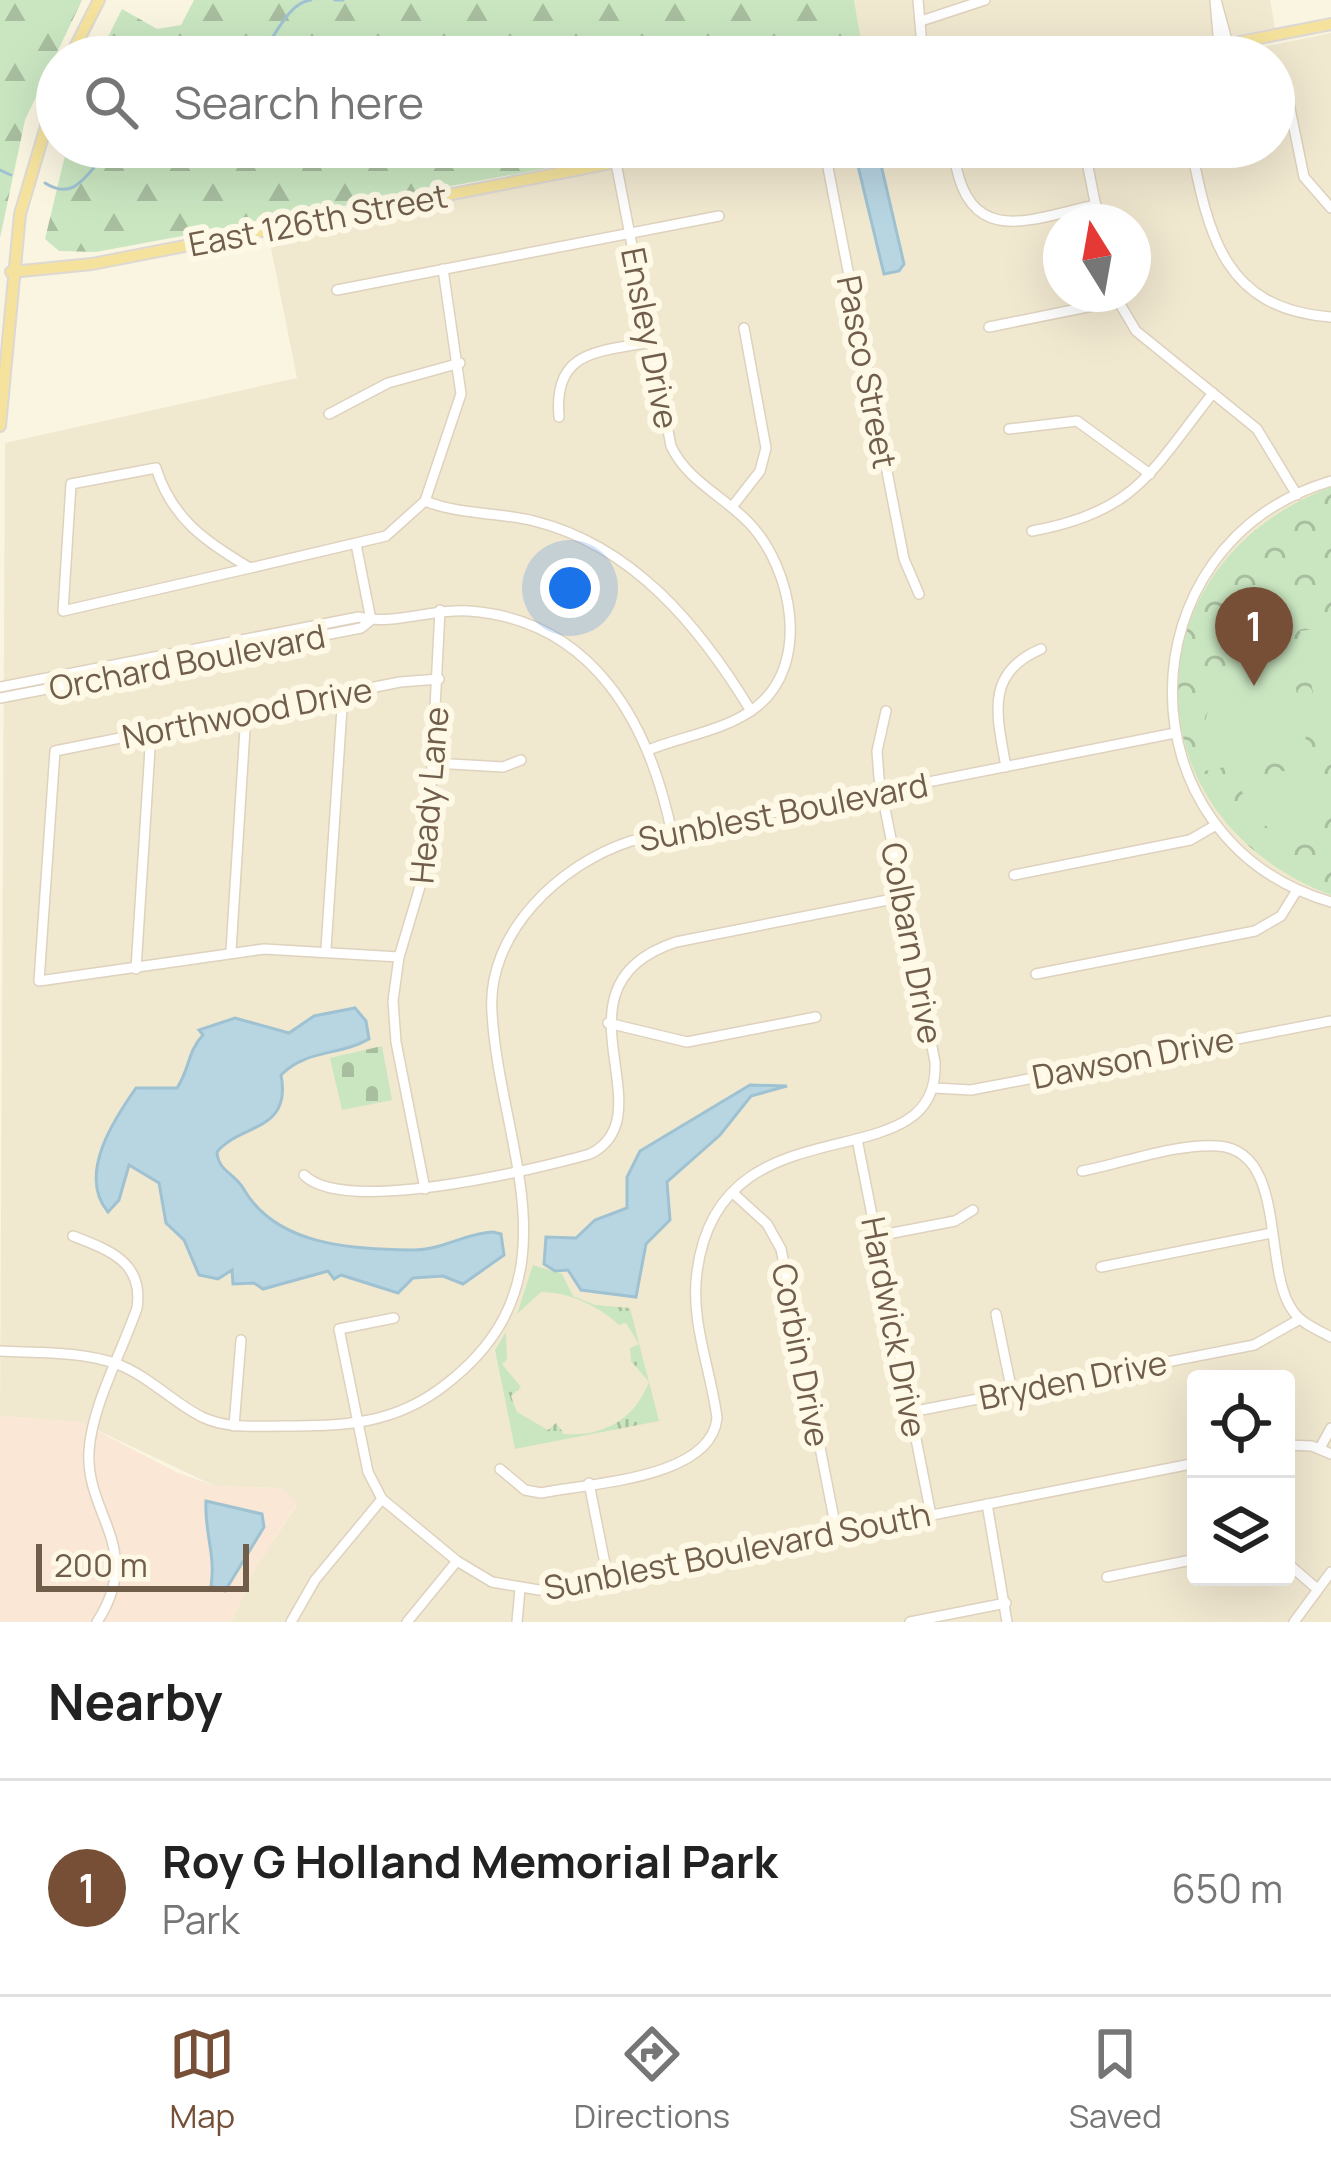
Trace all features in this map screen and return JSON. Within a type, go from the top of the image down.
[{"type":"main road","points":[[81,36],[99,0]]},
{"type":"main road","points":[[1270,36],[1331,24]]},
{"type":"main road","points":[[0,426],[11,272],[36,151]]},
{"type":"main road","name":"East 126th Street","points":[[11,272],[92,264],[590,168]]},
{"type":"street","points":[[918,0],[922,36]]},
{"type":"street","points":[[922,21],[985,0]]},
{"type":"street","points":[[1215,0],[1222,36]]},
{"type":"street","points":[[1295,133],[1304,177],[1331,208]]},
{"type":"street","name":"Ensley Drive","points":[[617,168],[676,456],[732,507],[774,558],[790,618],[781,673],[751,711]]},
{"type":"street","name":"Pasco Street","points":[[828,168],[904,559],[919,594]]},
{"type":"street","points":[[957,168],[969,203],[999,221],[1043,214]]},
{"type":"street","points":[[1088,168],[1096,204]]},
{"type":"street","points":[[1195,168],[1207,225],[1231,269],[1269,301],[1331,316]]},
{"type":"street","points":[[337,290],[719,216]]},
{"type":"street","points":[[250,568],[187,525],[166,495],[156,468],[71,484],[63,611],[356,544],[396,530],[424,501],[458,410],[460,363],[443,269]]},
{"type":"street","points":[[989,327],[1054,312]]},
{"type":"street","points":[[1124,312],[1136,331],[1268,443],[1297,494]]},
{"type":"street","points":[[732,507],[762,467],[766,448],[744,328]]},
{"type":"street","points":[[559,417],[559,383],[571,365],[593,353],[650,342]]},
{"type":"street","points":[[329,414],[388,383],[460,363]]},
{"type":"street","points":[[1031,531],[1098,515],[1150,474],[1213,393]]},
{"type":"street","points":[[1009,429],[1077,421],[1150,474]]},
{"type":"street","points":[[1331,481],[1297,494],[1232,541],[1192,599],[1174,659],[1175,733],[1191,782],[1216,825],[1257,865],[1297,890],[1331,902]]},
{"type":"street","points":[[424,501],[550,526],[628,568],[690,621],[751,711],[651,749]]},
{"type":"street","points":[[356,544],[371,620]]},
{"type":"street","name":"Orchard Boulevard","points":[[0,687],[358,617],[371,620],[440,610],[515,621],[570,649],[615,692],[651,749],[673,834]]},
{"type":"street","name":"Heady Lane","points":[[424,1189],[394,1033],[399,957],[424,881],[440,610]]},
{"type":"street","name":"Orchard Boulevard","points":[[0,698],[361,628],[371,620]]},
{"type":"street","points":[[1006,767],[995,708],[999,686],[1015,663],[1041,649]]},
{"type":"street","name":"Northwood Drive","points":[[136,969],[39,981],[55,751],[343,693],[439,679]]},
{"type":"street","points":[[326,949],[343,693]]},
{"type":"street","name":"Colbarn Drive","points":[[590,1483],[689,1462],[713,1438],[717,1414],[696,1280],[707,1234],[733,1193],[789,1154],[909,1123],[934,1088],[935,1062],[877,757],[886,711]]},
{"type":"street","points":[[231,952],[246,713]]},
{"type":"street","points":[[151,733],[136,969],[231,952],[326,949],[399,957]]},
{"type":"street","name":"Sunblest Boulevard","points":[[0,1351],[86,1357],[118,1365],[200,1416],[234,1426],[359,1425],[437,1391],[493,1334],[523,1258],[526,1213],[491,1012],[508,946],[530,909],[572,869],[618,845],[1175,733]]},
{"type":"street","points":[[434,763],[503,767],[521,760]]},
{"type":"street","points":[[1015,875],[1190,840],[1216,825]]},
{"type":"street","points":[[1036,974],[1261,929],[1281,916],[1297,890]]},
{"type":"street","points":[[304,1175],[332,1188],[424,1189],[590,1154],[615,1131],[620,1102],[608,1023],[622,980],[664,946],[903,897]]},
{"type":"street","points":[[608,1023],[687,1042],[816,1017]]},
{"type":"street","name":"Dawson Drive","points":[[934,1088],[970,1090],[1331,1021]]},
{"type":"street","name":"Hardwick Drive","points":[[857,1139],[931,1514]]},
{"type":"street","points":[[1082,1171],[1205,1146],[1229,1148],[1259,1173],[1285,1294],[1300,1319],[1331,1337]]},
{"type":"street","name":"Corbin Drive","points":[[733,1193],[767,1224],[781,1249],[837,1534]]},
{"type":"street","points":[[877,1236],[955,1221],[973,1210]]},
{"type":"street","points":[[1101,1267],[1273,1233]]},
{"type":"street","points":[[73,1235],[117,1255],[137,1280],[137,1308],[88,1456],[111,1529],[116,1566],[113,1587],[97,1622]]},
{"type":"street","points":[[996,1314],[1012,1392]]},
{"type":"street","points":[[290,1622],[315,1580],[382,1499],[370,1479],[339,1329],[394,1318]]},
{"type":"street","name":"Bryden Drive","points":[[911,1412],[1253,1345],[1300,1319]]},
{"type":"street","points":[[234,1426],[241,1340]]},
{"type":"street","points":[[1295,1446],[1326,1451],[1331,1428]]},
{"type":"street","name":"Sunblest Boulevard South","points":[[382,1499],[457,1561],[493,1582],[520,1589],[608,1579],[1187,1464]]},
{"type":"street","points":[[500,1469],[536,1493],[590,1483],[608,1579]]},
{"type":"street","points":[[987,1504],[1007,1622]]},
{"type":"street","points":[[407,1622],[457,1561]]},
{"type":"street","points":[[1107,1577],[1187,1561]]},
{"type":"street","points":[[1295,1570],[1315,1587]]},
{"type":"street","points":[[1294,1622],[1315,1587],[1331,1572]]},
{"type":"street","points":[[517,1622],[520,1589]]},
{"type":"street","points":[[910,1622],[1006,1603]]},
{"type":"shaded area","points":[[854,0],[1270,0],[1275,28],[1234,36],[860,36]]},
{"type":"shaded area","points":[[1331,33],[1331,1622],[231,1622],[256,1567],[297,1505],[281,1488],[215,1486],[80,1422],[0,1416],[5,443],[297,378],[268,233],[593,168],[1295,168],[1295,40]]},
{"type":"shaded area","points":[[0,1416],[80,1422],[178,1473],[215,1486],[281,1488],[297,1504],[256,1567],[231,1622],[0,1622]]},
{"type":"green space","points":[[0,0],[82,0],[65,36],[36,36],[36,97],[25,120],[0,238]]},
{"type":"green space","points":[[194,0],[854,0],[860,36],[108,36],[122,9],[157,29],[181,25]]},
{"type":"green space","points":[[62,168],[548,168],[96,252],[59,251],[45,239]]},
{"type":"green space","points":[[1331,487],[1331,895],[1264,859],[1216,810],[1187,752],[1178,691],[1187,630],[1216,572],[1264,523]]},
{"type":"green space","points":[[1331,627],[1328,744],[1323,740],[1300,631]]},
{"type":"green space","points":[[1288,647],[1307,746],[1303,752],[1204,771],[1204,727],[1219,691],[1248,664]]},
{"type":"green space","points":[[1306,767],[1312,771],[1325,837],[1294,838],[1268,828],[1249,808],[1239,779]]},
{"type":"green space","points":[[382,1046],[392,1100],[342,1110],[330,1058]]},
{"type":"green space","points":[[533,1265],[562,1274],[573,1296],[595,1305],[630,1308],[649,1382],[631,1361],[630,1348],[639,1344],[626,1323],[619,1325],[583,1301],[541,1292],[517,1314]]},
{"type":"green space","points":[[506,1332],[507,1360],[502,1364],[521,1387],[511,1396],[517,1412],[548,1430],[556,1423],[564,1434],[592,1432],[616,1423],[635,1406],[649,1382],[659,1421],[515,1449],[495,1350]]},
{"type":"water","points":[[858,168],[882,168],[904,264],[899,271],[884,274]]},
{"type":"water","points":[[355,1008],[366,1021],[369,1039],[301,1061],[281,1075],[279,1107],[272,1117],[217,1152],[220,1164],[257,1207],[295,1233],[341,1245],[423,1250],[493,1232],[501,1234],[504,1255],[463,1284],[443,1276],[413,1278],[398,1293],[341,1275],[334,1279],[328,1271],[263,1289],[254,1283],[233,1284],[232,1270],[218,1279],[199,1275],[184,1240],[166,1223],[159,1183],[129,1165],[119,1200],[108,1212],[96,1180],[110,1129],[136,1088],[177,1088],[203,1035],[199,1030],[235,1018],[289,1033],[314,1016]]},
{"type":"water","points":[[750,1085],[787,1086],[751,1096],[720,1135],[667,1182],[670,1220],[646,1244],[636,1297],[581,1290],[568,1270],[555,1271],[544,1264],[546,1237],[576,1238],[595,1220],[627,1208],[627,1177],[640,1151]]},
{"type":"water","points":[[206,1501],[262,1514],[264,1527],[225,1591],[211,1586]]},
{"type":"waterway","points":[[274,36],[289,13],[311,0]]},
{"type":"waterway","points":[[335,0],[343,0]]},
{"type":"waterway","points":[[45,183],[68,189],[94,168]]},
{"type":"waterway","points":[[0,170],[11,175]]},
{"type":"place","name":"Roy G Holland Memorial Park","points":[[1254,686]]}]
